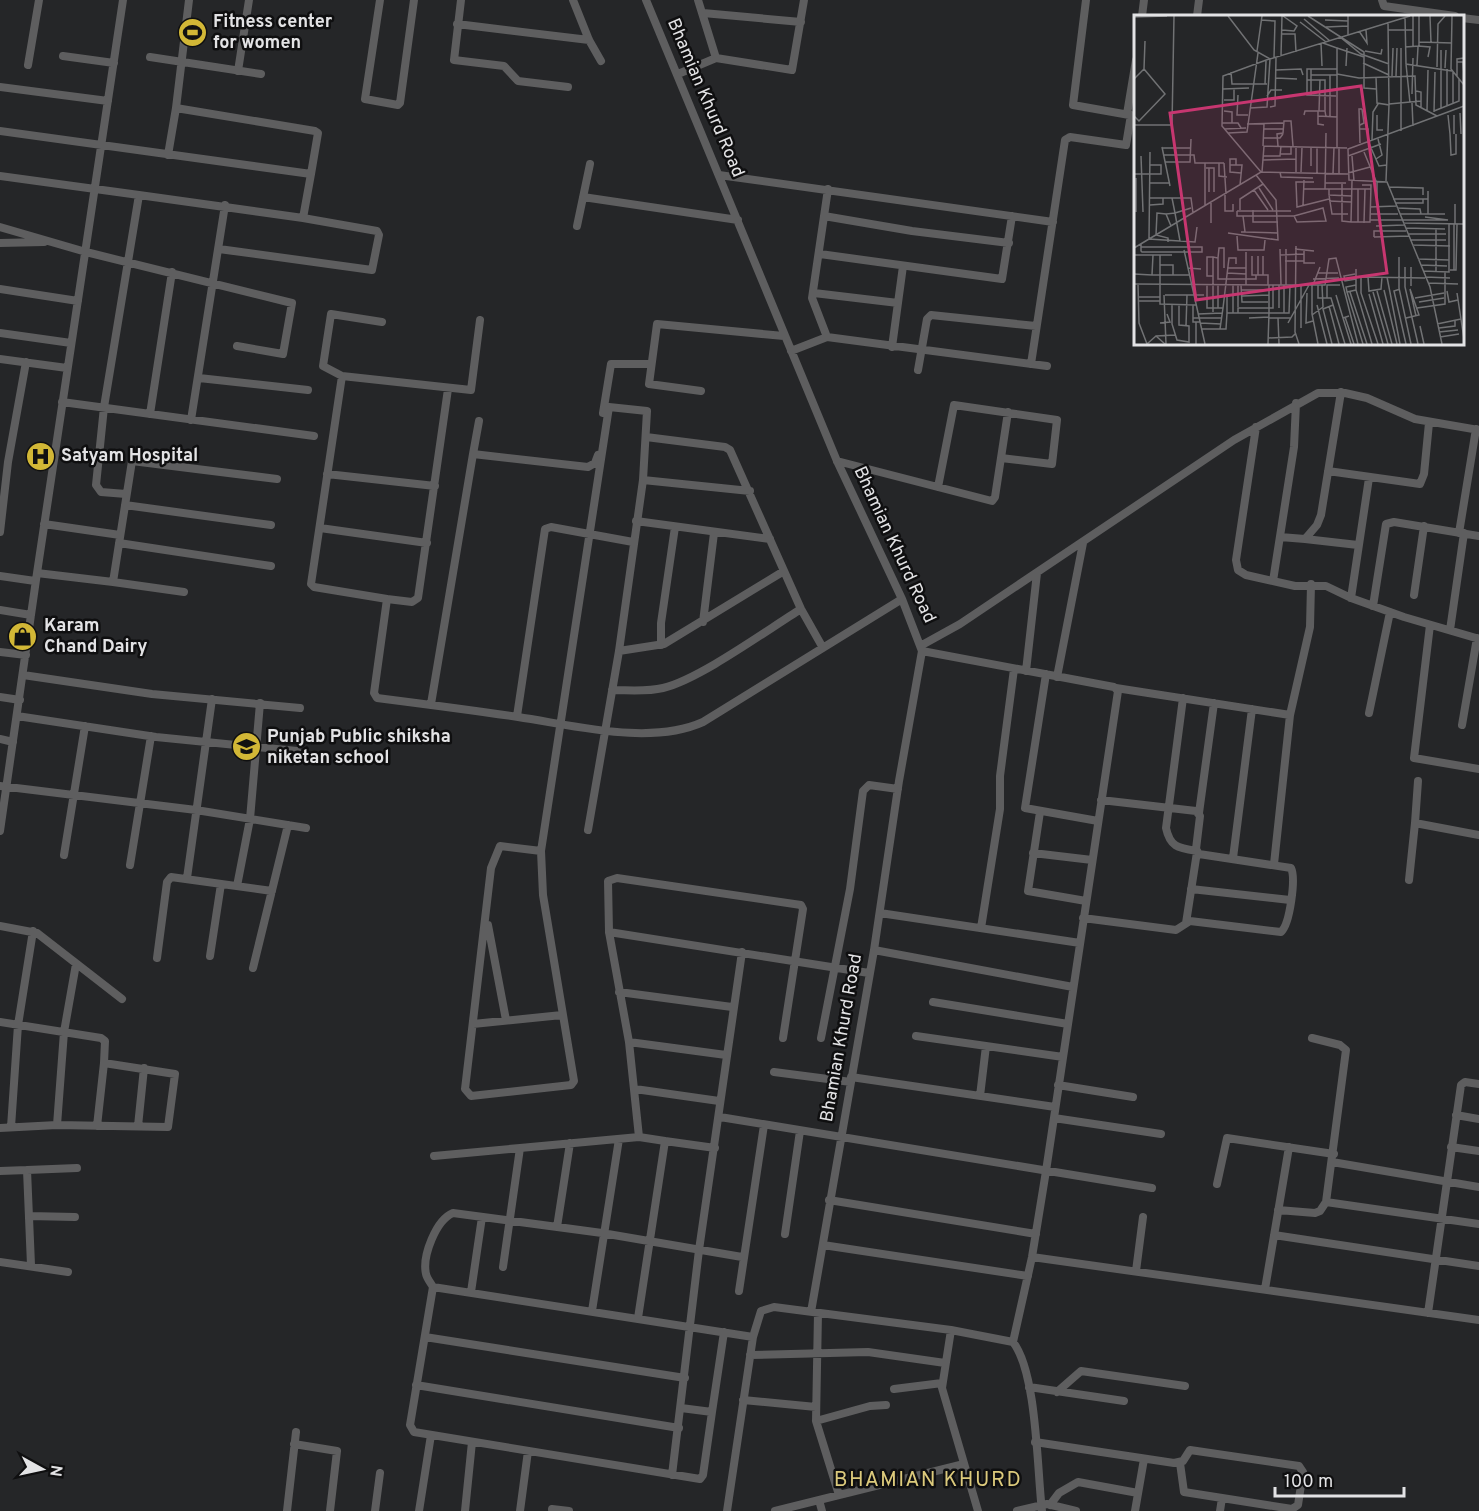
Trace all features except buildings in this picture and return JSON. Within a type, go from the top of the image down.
[{"type":"street","points":[[28,65],[39,0]]},
{"type":"street","points":[[0,830],[3,787],[14,742],[36,577],[123,0]]},
{"type":"street","points":[[168,155],[183,62],[189,0]]},
{"type":"street","points":[[238,70],[249,0]]},
{"type":"street","points":[[380,0],[365,99],[398,105],[414,0]]},
{"type":"street","points":[[461,0],[454,61],[504,66],[518,81],[568,87]]},
{"type":"street","points":[[573,0],[589,40],[601,61]]},
{"type":"street","name":"Bhamian Khurd Road","points":[[646,0],[837,461],[902,599],[922,648],[874,950],[829,1200],[814,1312],[817,1352],[816,1421],[839,1495]]},
{"type":"street","points":[[698,0],[716,57]]},
{"type":"street","points":[[678,74],[716,57],[792,70],[804,0]]},
{"type":"street","points":[[1086,0],[1073,105],[1131,115]]},
{"type":"street","points":[[1142,15],[1144,0]]},
{"type":"street","points":[[1197,15],[1198,0]]},
{"type":"street","points":[[1382,0],[1384,6],[1448,15]]},
{"type":"street","points":[[703,13],[801,22]]},
{"type":"street","points":[[1464,18],[1479,20]]},
{"type":"street","points":[[457,24],[589,40]]},
{"type":"street","points":[[63,56],[114,63]]},
{"type":"street","points":[[150,57],[261,74]]},
{"type":"street","points":[[1031,364],[1065,139],[1070,137],[1126,146],[1134,82]]},
{"type":"street","points":[[0,87],[108,101]]},
{"type":"street","points":[[176,108],[316,131],[318,135],[303,218]]},
{"type":"street","points":[[0,131],[311,174]]},
{"type":"street","points":[[577,226],[590,164]]},
{"type":"street","points":[[719,175],[1053,222]]},
{"type":"street","points":[[0,176],[303,218],[377,231],[379,235],[372,270],[219,249]]},
{"type":"street","points":[[827,337],[813,301],[828,189]]},
{"type":"street","points":[[126,494],[103,492],[97,488],[104,407],[139,195]]},
{"type":"street","points":[[583,197],[738,220]]},
{"type":"street","points":[[191,420],[225,206]]},
{"type":"street","points":[[824,216],[912,231],[1009,243]]},
{"type":"street","points":[[820,254],[1002,279],[1012,216]]},
{"type":"street","points":[[0,227],[86,252],[292,303],[283,354],[237,346]]},
{"type":"street","points":[[0,243],[22,244],[50,241]]},
{"type":"street","points":[[892,347],[903,266]]},
{"type":"street","points":[[150,414],[172,272]]},
{"type":"street","points":[[0,289],[78,301]]},
{"type":"street","points":[[814,293],[898,303]]},
{"type":"street","points":[[382,322],[331,314],[322,366],[342,376],[470,390],[473,387],[480,321]]},
{"type":"street","points":[[918,370],[927,319],[931,315],[1036,326]]},
{"type":"street","points":[[701,391],[650,385],[650,364],[655,327],[661,323],[784,336]]},
{"type":"street","points":[[0,333],[71,343]]},
{"type":"street","points":[[791,351],[827,337],[1047,366]]},
{"type":"street","points":[[0,359],[67,368]]},
{"type":"street","points":[[0,532],[8,462],[26,362]]},
{"type":"street","points":[[473,454],[592,466],[597,458],[609,366],[616,362],[650,364]]},
{"type":"street","points":[[342,376],[312,585],[387,599],[417,601],[448,389]]},
{"type":"street","points":[[199,378],[308,390]]},
{"type":"street","points":[[1305,539],[1317,525],[1321,515],[1341,392]]},
{"type":"street","points":[[922,648],[1256,427],[1296,403],[1318,393],[1341,392],[1367,398],[1404,415],[1429,423],[1478,429],[1461,533],[1450,630]]},
{"type":"street","points":[[62,402],[314,436]]},
{"type":"street","points":[[1273,581],[1294,447],[1296,403]]},
{"type":"street","points":[[938,487],[952,406],[957,404],[1054,419],[1058,423],[1052,464],[1001,458]]},
{"type":"street","points":[[541,851],[503,846],[498,848],[491,868],[465,1089],[469,1095],[554,1089],[571,1085],[574,1081],[543,895],[541,851],[609,407],[647,411],[646,437],[643,480],[619,651],[588,830]]},
{"type":"street","points":[[837,461],[992,501],[995,497],[1008,412]]},
{"type":"street","points":[[431,704],[479,421]]},
{"type":"street","points":[[1328,471],[1420,484],[1424,474],[1429,423]]},
{"type":"street","points":[[1256,427],[1236,566],[1242,574],[1295,586],[1311,584],[1326,586],[1350,598],[1390,612],[1478,638],[1462,725]]},
{"type":"street","points":[[646,437],[728,447],[750,491],[801,609],[823,648]]},
{"type":"street","points":[[113,582],[130,464],[135,460],[277,479]]},
{"type":"street","points":[[327,474],[435,486]]},
{"type":"street","points":[[1350,598],[1369,478]]},
{"type":"street","points":[[643,480],[750,491]]},
{"type":"street","points":[[124,505],[271,525]]},
{"type":"street","points":[[636,521],[714,533],[770,538]]},
{"type":"street","points":[[1373,606],[1386,524],[1394,522],[1479,536]]},
{"type":"street","points":[[44,524],[271,566]]},
{"type":"street","points":[[1414,595],[1424,526]]},
{"type":"street","points":[[517,716],[545,529],[551,527],[633,542]]},
{"type":"street","points":[[661,645],[661,623],[675,527]]},
{"type":"street","points":[[320,528],[427,543]]},
{"type":"street","points":[[703,622],[714,533]]},
{"type":"street","points":[[1280,537],[1358,545]]},
{"type":"street","points":[[1057,677],[1083,543]]},
{"type":"street","points":[[619,651],[661,645],[703,622],[784,571]]},
{"type":"street","points":[[1026,671],[1037,573]]},
{"type":"street","points":[[0,576],[113,582],[184,592]]},
{"type":"street","points":[[1274,864],[1290,715],[1310,627],[1311,584]]},
{"type":"street","points":[[387,599],[374,695],[376,698],[605,729],[655,733],[684,730],[703,722],[902,599]]},
{"type":"street","points":[[612,690],[651,690],[672,685],[709,666],[801,609]]},
{"type":"street","points":[[0,610],[31,615]]},
{"type":"street","points":[[1369,713],[1390,612]]},
{"type":"street","points":[[1430,625],[1414,758],[1479,769]]},
{"type":"street","points":[[922,648],[1014,669],[1116,688],[1290,715]]},
{"type":"street","points":[[0,652],[26,655]]},
{"type":"street","points":[[981,928],[1000,809],[1000,776],[1014,669]]},
{"type":"street","points":[[1046,674],[1024,807],[1027,810],[1098,821]]},
{"type":"street","points":[[23,675],[153,694],[300,708]]},
{"type":"street","points":[[1013,1342],[1032,1257],[1046,1171],[1116,688]]},
{"type":"street","points":[[0,697],[20,700]]},
{"type":"street","points":[[1083,918],[1169,930],[1176,930],[1186,923],[1195,921],[1281,932],[1287,923],[1293,872],[1286,865],[1180,849],[1168,841],[1167,808],[1183,698]]},
{"type":"street","points":[[187,878],[212,699]]},
{"type":"street","points":[[237,886],[250,819],[254,747],[260,703]]},
{"type":"street","points":[[1186,923],[1197,851],[1199,813],[1214,703]]},
{"type":"street","points":[[1233,858],[1252,709]]},
{"type":"street","points":[[17,716],[151,736],[297,751]]},
{"type":"street","points":[[64,855],[85,726]]},
{"type":"street","points":[[130,865],[151,736]]},
{"type":"street","points":[[0,740],[14,742]]},
{"type":"street","points":[[1409,880],[1418,781]]},
{"type":"street","points":[[821,1038],[850,889],[864,788],[869,785],[898,789]]},
{"type":"street","points":[[3,787],[196,810],[306,828]]},
{"type":"street","points":[[1101,800],[1199,813]]},
{"type":"street","points":[[1040,812],[1029,892],[1086,901]]},
{"type":"street","points":[[1415,823],[1479,835]]},
{"type":"street","points":[[253,968],[288,825]]},
{"type":"street","points":[[1033,854],[1092,860]]},
{"type":"street","points":[[157,958],[167,882],[171,877],[272,891]]},
{"type":"street","points":[[639,1137],[629,1042],[609,932],[606,886],[611,879],[744,895],[801,905],[803,909],[783,1038]]},
{"type":"street","points":[[210,956],[221,884]]},
{"type":"street","points":[[1191,889],[1290,900]]},
{"type":"street","points":[[880,913],[1080,943]]},
{"type":"street","points":[[486,915],[506,1020]]},
{"type":"street","points":[[0,926],[33,931],[122,999]]},
{"type":"street","points":[[11,1127],[18,1025],[33,931]]},
{"type":"street","points":[[609,932],[869,973]]},
{"type":"street","points":[[874,950],[1073,987]]},
{"type":"street","points":[[672,1475],[699,1250],[720,1117],[719,1101],[732,1007],[742,952]]},
{"type":"street","points":[[57,1125],[64,1032],[76,964]]},
{"type":"street","points":[[619,992],[732,1007]]},
{"type":"street","points":[[933,1002],[1068,1024]]},
{"type":"street","points":[[474,1024],[562,1015]]},
{"type":"street","points":[[0,1022],[104,1040],[104,1064],[97,1126]]},
{"type":"street","points":[[916,1036],[1063,1057]]},
{"type":"street","points":[[1278,1209],[1315,1213],[1320,1211],[1326,1202],[1346,1050],[1340,1045],[1312,1038]]},
{"type":"street","points":[[629,1042],[726,1055]]},
{"type":"street","points":[[980,1096],[986,1046]]},
{"type":"street","points":[[0,1128],[57,1125],[169,1127],[175,1074],[104,1064]]},
{"type":"street","points":[[138,1126],[144,1068]]},
{"type":"street","points":[[774,1072],[1055,1107]]},
{"type":"street","points":[[1428,1313],[1461,1085],[1466,1082],[1479,1084]]},
{"type":"street","points":[[1058,1085],[1132,1097]]},
{"type":"street","points":[[635,1089],[719,1101]]},
{"type":"street","points":[[1456,1115],[1479,1119]]},
{"type":"street","points":[[720,1117],[1152,1188]]},
{"type":"street","points":[[1054,1118],[1161,1134]]},
{"type":"street","points":[[739,1291],[742,1257],[764,1125]]},
{"type":"street","points":[[785,1234],[800,1131]]},
{"type":"street","points":[[434,1156],[639,1137],[715,1148]]},
{"type":"street","points":[[1217,1184],[1227,1138],[1289,1147],[1446,1182],[1479,1187]]},
{"type":"street","points":[[592,1311],[602,1233],[619,1139]]},
{"type":"street","points":[[638,1317],[665,1141]]},
{"type":"street","points":[[557,1227],[570,1143]]},
{"type":"street","points":[[1265,1289],[1289,1147]]},
{"type":"street","points":[[1451,1147],[1479,1151]]},
{"type":"street","points":[[503,1267],[520,1148]]},
{"type":"street","points":[[0,1171],[77,1168]]},
{"type":"street","points":[[27,1170],[31,1265]]},
{"type":"street","points":[[829,1200],[1036,1234]]},
{"type":"street","points":[[1326,1202],[1479,1224]]},
{"type":"street","points":[[724,1332],[702,1477],[699,1479],[431,1435],[411,1429],[416,1385],[434,1287],[427,1277],[426,1269],[430,1247],[440,1225],[453,1213],[602,1233],[649,1243],[742,1257]]},
{"type":"street","points":[[29,1216],[75,1216]]},
{"type":"street","points":[[471,1292],[482,1217]]},
{"type":"street","points":[[1136,1271],[1143,1217]]},
{"type":"street","points":[[1274,1235],[1479,1266]]},
{"type":"street","points":[[823,1245],[1028,1276]]},
{"type":"street","points":[[1032,1257],[1479,1320]]},
{"type":"street","points":[[0,1262],[68,1272]]},
{"type":"street","points":[[434,1287],[638,1317],[753,1337]]},
{"type":"street","points":[[728,1511],[753,1337],[758,1317],[768,1308],[951,1330],[1013,1342],[1020,1350],[1029,1387],[1044,1507]]},
{"type":"street","points":[[951,1330],[942,1383],[978,1511]]},
{"type":"street","points":[[424,1337],[685,1377]]},
{"type":"street","points":[[750,1355],[868,1352],[945,1363]]},
{"type":"street","points":[[1057,1392],[1081,1371],[1185,1386]]},
{"type":"street","points":[[894,1389],[942,1383]]},
{"type":"street","points":[[416,1385],[679,1428]]},
{"type":"street","points":[[1029,1387],[1124,1401]]},
{"type":"street","points":[[743,1400],[816,1407]]},
{"type":"street","points":[[816,1421],[870,1406],[886,1405]]},
{"type":"street","points":[[681,1408],[712,1412]]},
{"type":"street","points":[[287,1511],[296,1432]]},
{"type":"street","points":[[419,1511],[431,1435]]},
{"type":"street","points":[[465,1511],[472,1442]]},
{"type":"street","points":[[1035,1442],[1180,1463]]},
{"type":"street","points":[[294,1444],[338,1451],[330,1511]]},
{"type":"street","points":[[1190,1450],[1303,1468],[1296,1508],[1222,1498],[1184,1492],[1180,1463],[1190,1450]]},
{"type":"street","points":[[520,1511],[528,1451]]},
{"type":"street","points":[[1135,1511],[1144,1458]]},
{"type":"street","points":[[775,1511],[964,1464]]},
{"type":"street","points":[[375,1511],[380,1473]]},
{"type":"street","points":[[1044,1507],[1059,1493],[1078,1482],[1138,1493]]},
{"type":"street","points":[[1220,1511],[1222,1498]]},
{"type":"street","points":[[819,1500],[822,1511]]},
{"type":"street","points":[[1017,1511],[1044,1507],[1076,1511]]},
{"type":"street","points":[[552,1509],[569,1511]]},
{"type":"place","name":"Fitness center for women","points":[[192,32]]},
{"type":"place","name":"Satyam Hospital","points":[[40,456]]},
{"type":"place","name":"Karam Chand Dairy","points":[[23,636]]},
{"type":"place","name":"Punjab Public shiksha niketan school","points":[[246,747]]},
{"type":"district","name":"BHAMIAN KHURD","points":[[928,1480]]}]
